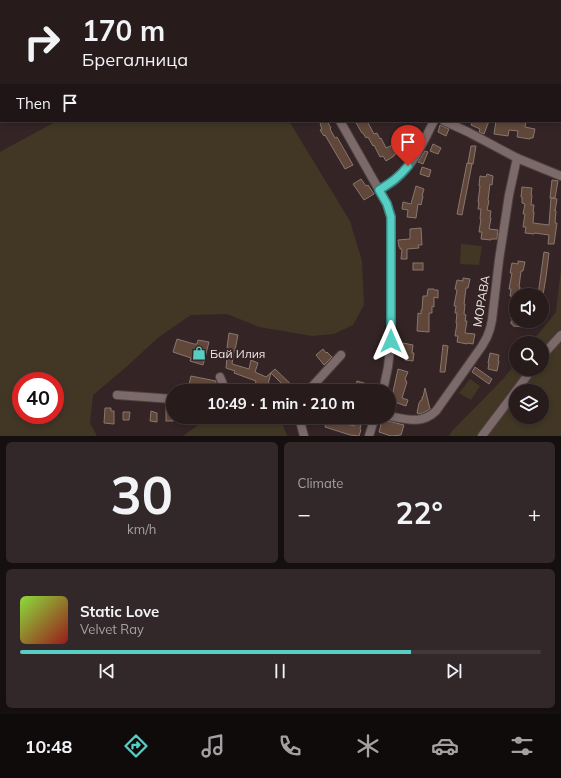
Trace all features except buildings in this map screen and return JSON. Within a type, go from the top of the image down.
[{"type":"street","points":[[341,122],[390,210],[391,341],[388,367],[384,384]]},
{"type":"street","points":[[379,190],[401,175],[413,160],[433,122]]},
{"type":"street","points":[[446,122],[517,158],[561,176]]},
{"type":"street","name":"МОРАВА","points":[[396,417],[422,420],[428,418],[436,412],[487,337],[492,320],[509,195],[517,158]]},
{"type":"street","points":[[549,348],[561,335]]},
{"type":"street","points":[[314,384],[341,355]]},
{"type":"street","points":[[220,377],[223,384]]},
{"type":"street","points":[[118,395],[166,398]]},
{"type":"street","points":[[482,436],[509,400]]},
{"type":"street","points":[[301,424],[304,436]]},
{"type":"street","points":[[369,436],[373,424]]},
{"type":"shaded area","points":[[55,122],[290,122],[350,221],[362,261],[364,305],[353,325],[334,334],[312,336],[259,327],[227,314],[191,315],[159,337],[93,395],[90,423],[97,436],[0,436],[0,152]]},
{"type":"shaded area","points":[[461,244],[482,246],[479,265],[460,264]]},
{"type":"shaded area","points":[[561,268],[561,436],[449,436],[452,431],[509,372],[509,376],[549,376],[549,336],[537,336],[543,328],[549,328],[549,321],[556,312]]},
{"type":"shaded area","points":[[470,379],[480,386],[471,400],[459,393]]},
{"type":"shaded area","points":[[283,424],[287,436],[183,436],[198,425]]},
{"type":"place","name":"Бай Илия","points":[[199,353]]},
{"type":"route","points":[[391,341],[391,217],[390,210],[379,190],[394,181],[408,166]]}]
